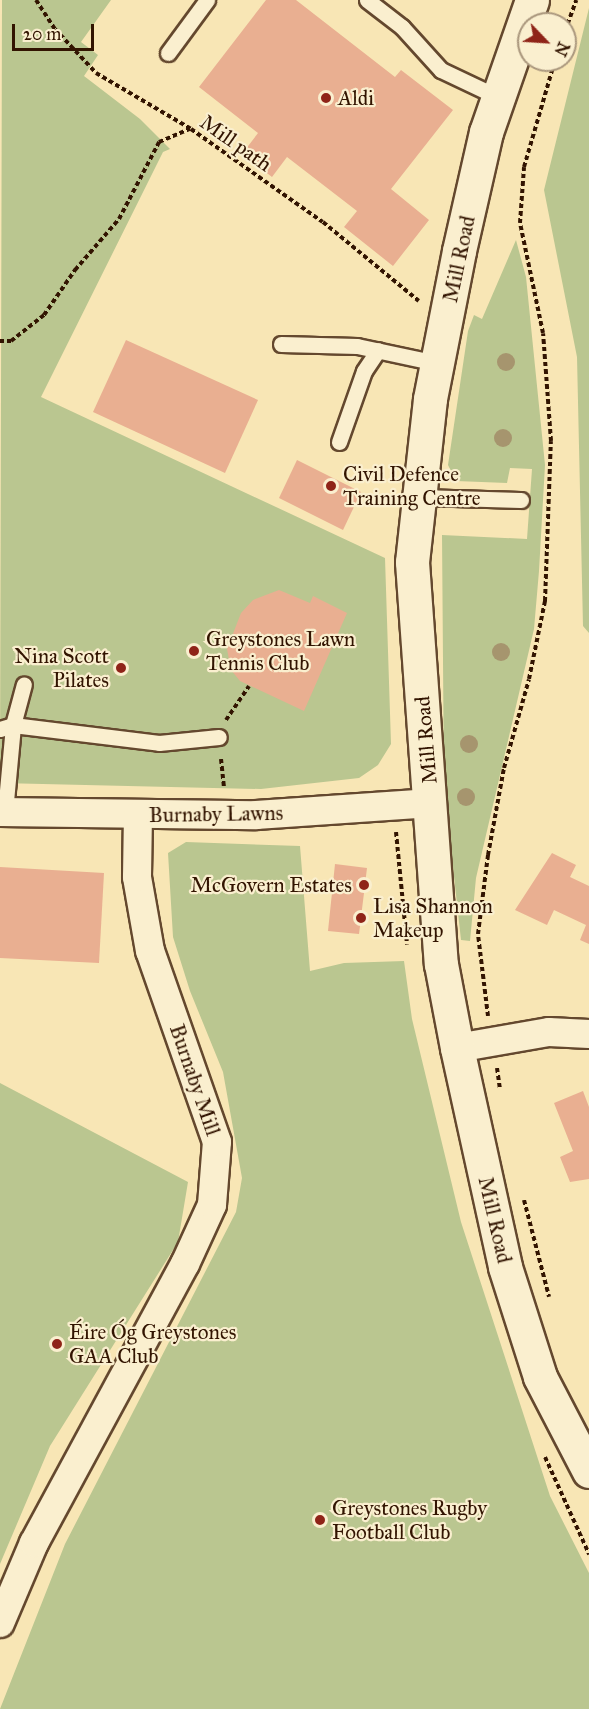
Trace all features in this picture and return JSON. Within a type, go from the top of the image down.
[{"type":"main road","name":"Mill Road","points":[[532,0],[486,132],[437,363],[412,562],[432,803],[441,964],[505,1267],[540,1377],[589,1471]]},
{"type":"street","name":"Burnaby Lawns","points":[[3,812],[138,816],[256,815],[432,803]]},
{"type":"street","name":"Burnaby Mill","points":[[0,1623],[34,1543],[185,1264],[212,1206],[217,1142],[150,951],[137,877],[138,816]]},
{"type":"street","points":[[458,1048],[492,1039],[549,1032],[589,1034]]},
{"type":"lane","points":[[168,53],[207,0]]},
{"type":"lane","points":[[367,0],[402,27],[441,70],[498,97]]},
{"type":"lane","points":[[281,344],[357,346],[437,363]]},
{"type":"lane","points":[[339,442],[364,371],[378,351]]},
{"type":"lane","points":[[419,497],[521,500]]},
{"type":"lane","points":[[3,812],[7,727],[24,684]]},
{"type":"lane","points":[[7,727],[159,743],[219,737]]},
{"type":"path","name":"Mill path","points":[[36,0],[55,29],[96,73],[191,129],[323,222],[426,306]]},
{"type":"path","points":[[500,1094],[478,934],[504,768],[529,679],[545,601],[551,441],[543,333],[520,223],[524,166],[551,72]]},
{"type":"path","points":[[0,341],[11,341],[44,315],[75,270],[119,219],[159,142],[191,129]]},
{"type":"path","points":[[523,1195],[552,1308]]},
{"type":"green space","name":"Greystones Lawn Tennis Club","points":[[2,0],[111,0],[81,42],[98,55],[84,76],[140,119],[170,149],[163,152],[41,397],[385,558],[391,744],[378,765],[359,778],[261,789],[0,783]]},
{"type":"green space","points":[[589,8],[589,633],[583,626],[577,357],[544,190],[573,72],[577,72],[577,57]]},
{"type":"green space","points":[[516,240],[526,277],[545,465],[539,571],[534,629],[476,878],[470,941],[461,940],[444,786],[442,535],[527,539],[532,469],[510,468],[507,483],[456,481],[448,465],[468,331],[474,315],[482,319]]},
{"type":"green space","name":"Greystones Rugby Football Club","points":[[186,842],[300,846],[310,971],[344,963],[404,961],[412,1019],[461,1222],[550,1496],[589,1573],[589,1709],[0,1709],[65,1544],[236,1212],[242,1178],[223,1072],[190,991],[173,937],[168,853]]},
{"type":"green space","name":"Éire Óg Greystones GAA Club","points":[[0,1083],[188,1182],[178,1242],[50,1446],[0,1564]]},
{"type":"building","name":"Aldi","points":[[266,0],[296,0],[395,77],[401,70],[453,110],[391,189],[429,220],[393,266],[344,227],[357,211],[287,157],[272,177],[242,154],[258,133],[199,87]]},
{"type":"building","points":[[126,340],[258,400],[225,473],[93,412]]},
{"type":"building","points":[[297,460],[361,492],[343,530],[279,498]]},
{"type":"building","points":[[279,590],[310,603],[313,596],[347,613],[304,711],[240,681],[231,670],[227,649],[241,613],[253,600]]},
{"type":"building","points":[[552,853],[576,865],[570,877],[589,886],[589,944],[580,940],[586,925],[554,910],[547,925],[515,910]]},
{"type":"building","points":[[335,864],[367,868],[359,934],[328,931]]},
{"type":"building","points":[[0,867],[104,873],[99,963],[0,958]]},
{"type":"building","points":[[583,1091],[589,1107],[589,1179],[570,1182],[560,1157],[573,1151],[554,1103]]},
{"type":"place","name":"Aldi","points":[[326,98]]},
{"type":"place","name":"Civil Defence Training Centre","points":[[331,486]]},
{"type":"place","name":"Greystones Lawn Tennis Club","points":[[194,651]]},
{"type":"place","name":"Nina Scott Pilates","points":[[121,668]]},
{"type":"place","name":"McGovern Estates","points":[[364,885]]},
{"type":"place","name":"Lisa Shannon Makeup","points":[[361,918]]},
{"type":"place","name":"Éire Óg Greystones GAA Club","points":[[57,1344]]},
{"type":"place","name":"Greystones Rugby Football Club","points":[[320,1520]]}]
